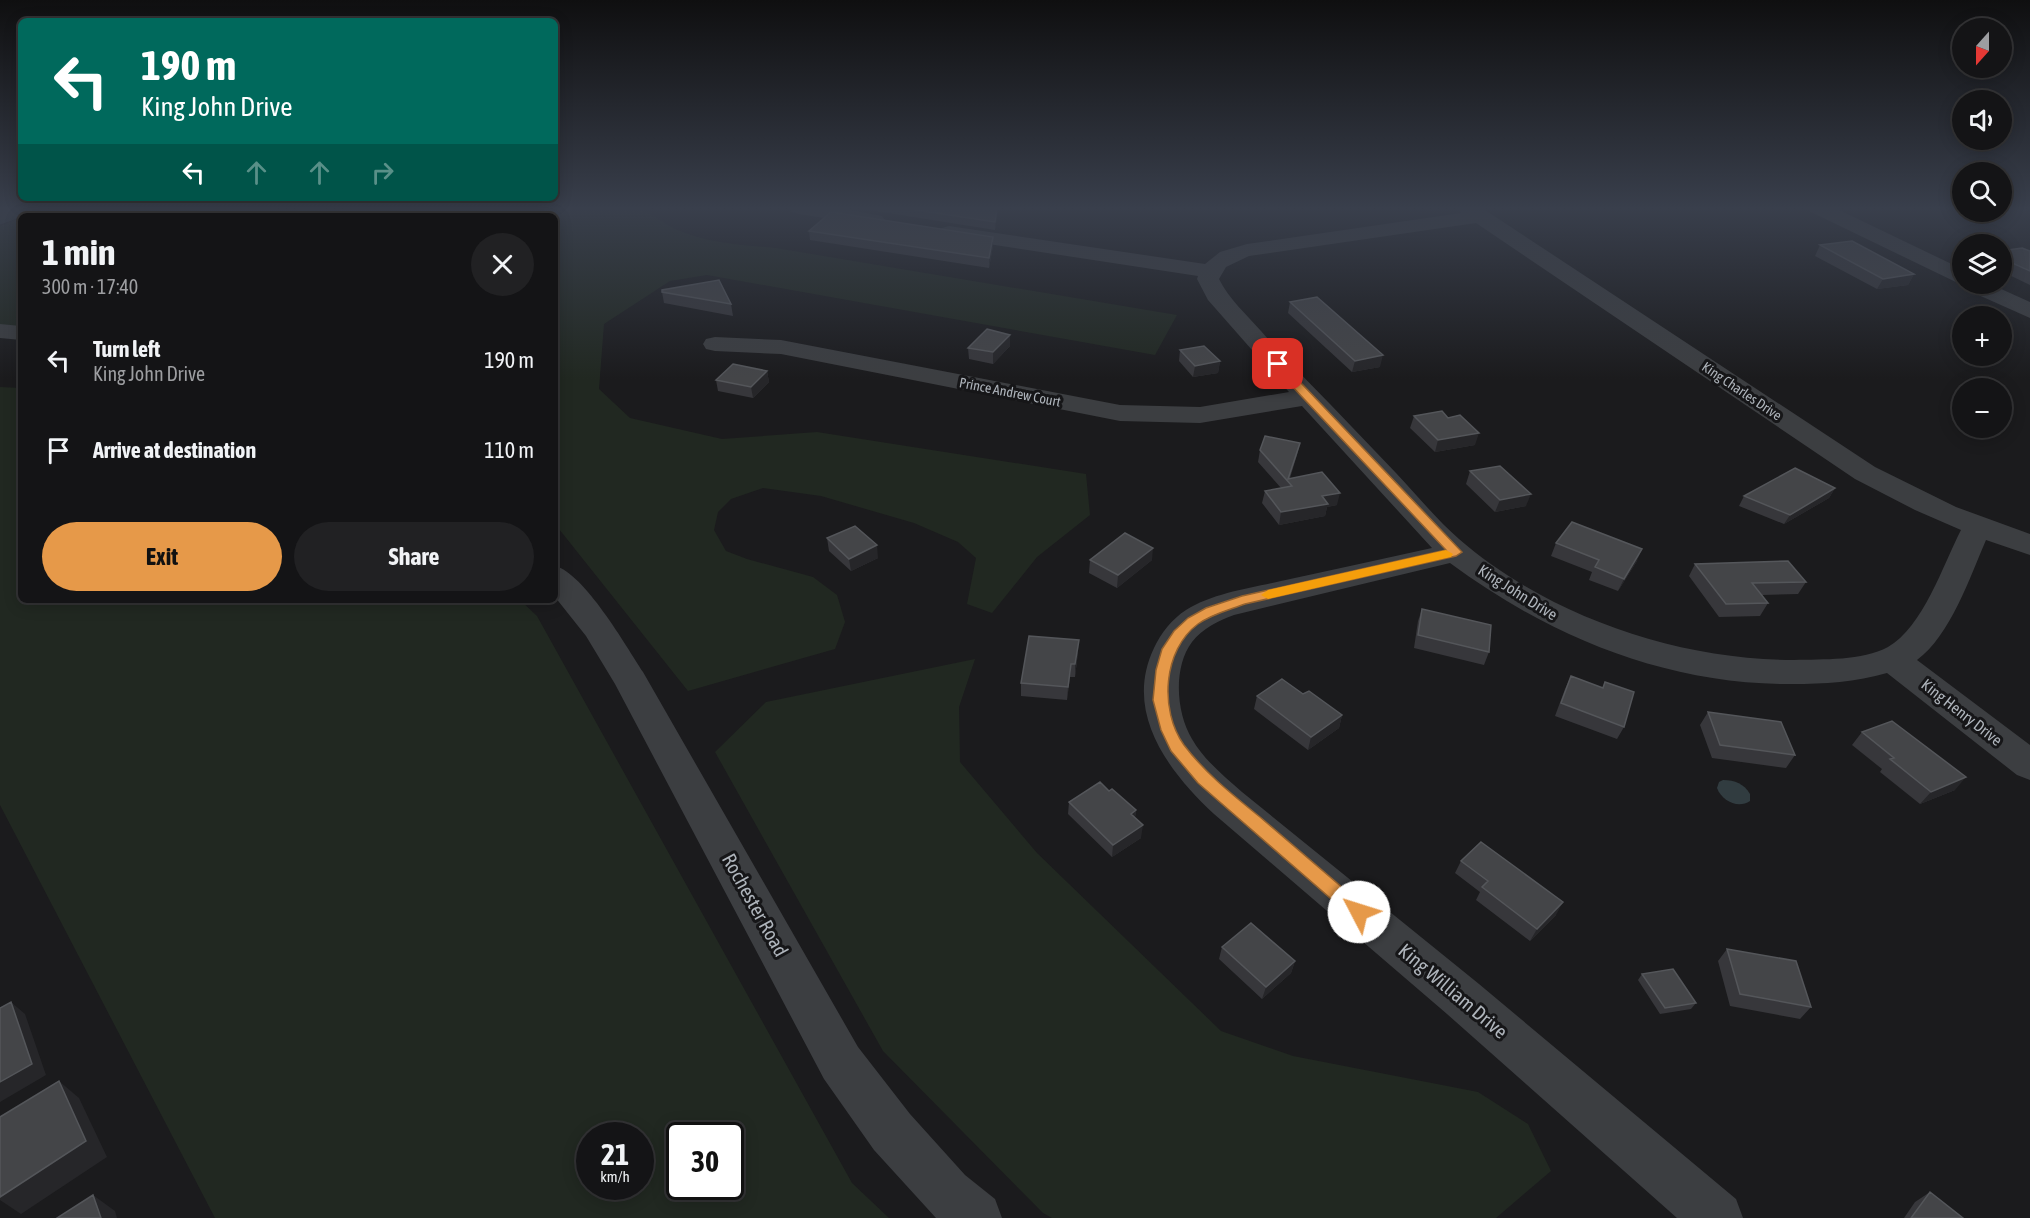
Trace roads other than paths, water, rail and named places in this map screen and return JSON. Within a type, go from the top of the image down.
[{"type":"street","points":[[1169,265],[1210,271],[1216,265]]},
{"type":"street","name":"King Charles Drive","points":[[1553,265],[1865,473],[1977,528],[2030,545]]},
{"type":"street","points":[[1935,265],[1952,273]]},
{"type":"street","name":"King John Drive","points":[[1210,271],[1208,279],[1216,295],[1307,397],[1456,552],[1548,613],[1605,636],[1683,660],[1729,669],[1778,674],[1842,670],[1893,660],[1910,648],[1922,634],[1977,528]]},
{"type":"street","points":[[1994,294],[2030,311]]},
{"type":"street","points":[[0,331],[18,333]]},
{"type":"street","name":"Prince Andrew Court","points":[[715,345],[781,347],[1139,415],[1200,415],[1307,397]]},
{"type":"street","name":"King William Drive","points":[[1456,552],[1242,601],[1211,611],[1193,621],[1179,634],[1169,649],[1163,670],[1160,700],[1169,730],[1177,747],[1187,760],[1230,804],[1718,1218]]},
{"type":"street","name":"Rochester Road","points":[[558,580],[598,628],[631,681],[741,877],[840,1063],[892,1132],[947,1193],[976,1218]]},
{"type":"street","name":"King Henry Drive","points":[[1893,660],[2030,765]]}]
